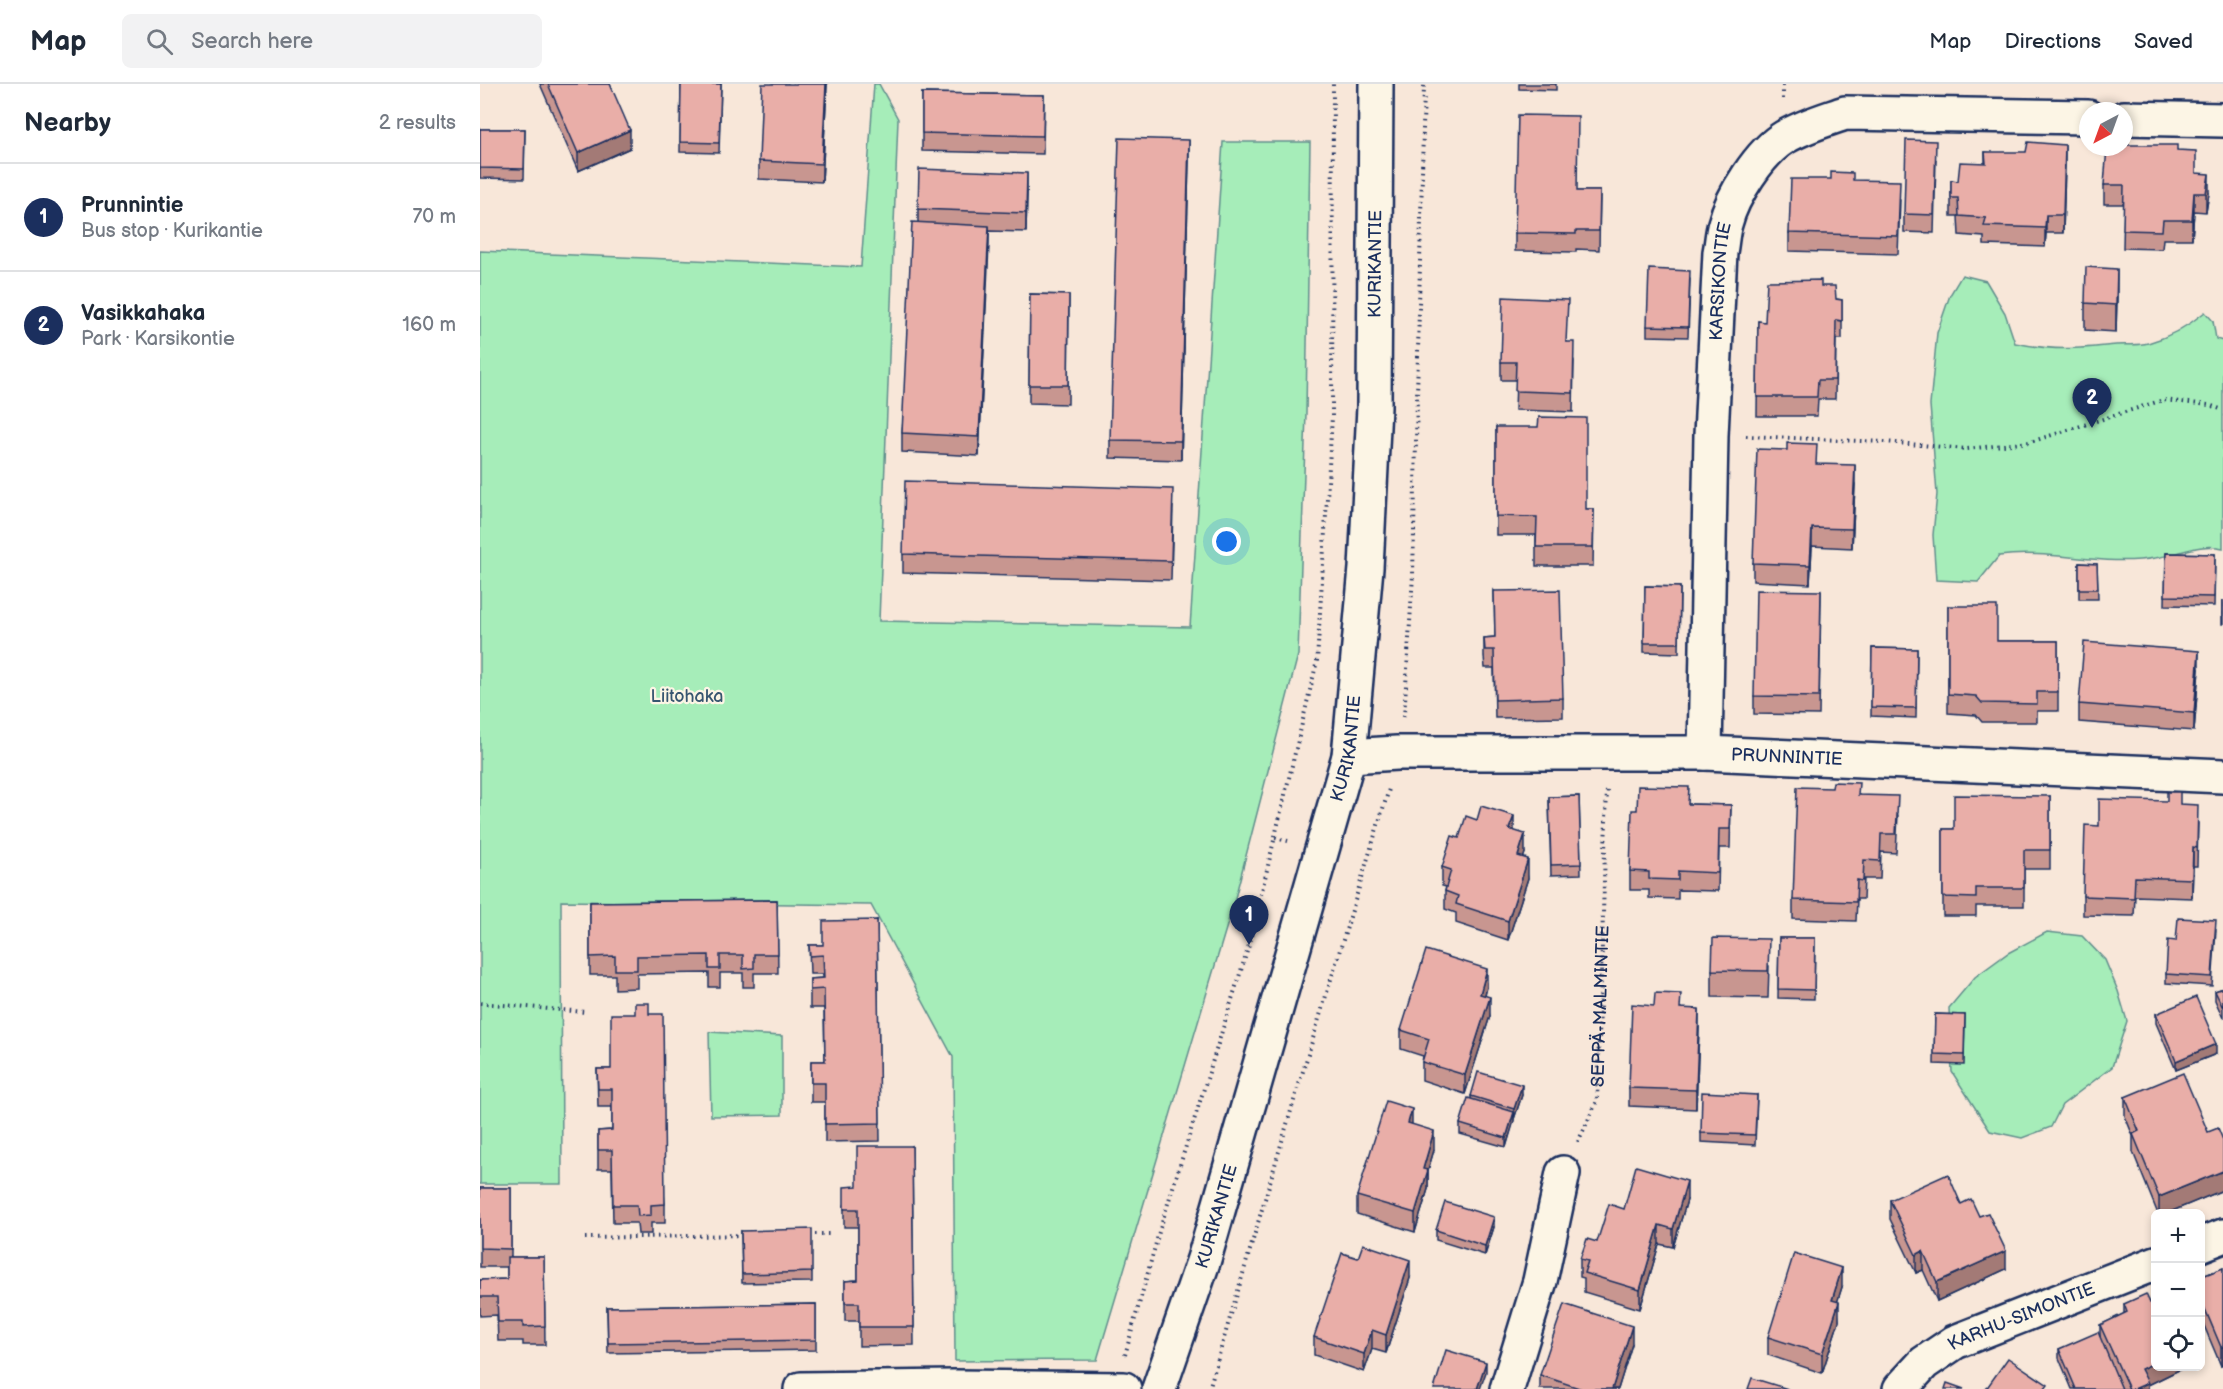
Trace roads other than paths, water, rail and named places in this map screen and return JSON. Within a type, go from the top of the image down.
[{"type":"street","name":"KURIKANTIE","points":[[1159,1389],[1204,1259],[1349,756],[1366,568],[1374,407],[1376,84]]},
{"type":"street","name":"KARSIKONTIE","points":[[1705,753],[1711,435],[1720,252],[1725,224],[1738,194],[1756,164],[1782,139],[1812,124],[1845,112],[2079,117]]},
{"type":"street","points":[[2133,118],[2223,120]]},
{"type":"street","name":"PRUNNINTIE","points":[[1349,756],[1397,753],[1705,753],[2223,776]]},
{"type":"street","points":[[1506,1389],[1540,1281],[1563,1173]]},
{"type":"street","points":[[2205,1243],[2223,1236]]},
{"type":"street","name":"KARHU-SIMONTIE","points":[[1900,1389],[1924,1363],[1955,1342],[2151,1265]]},
{"type":"street","points":[[801,1389],[1120,1388]]},
{"type":"place","name":"Vasikkahaka","points":[[2092,428]]},
{"type":"place","name":"Prunnintie","points":[[1249,945]]},
{"type":"park label","name":"Liitohaka","points":[[687,696]]}]
